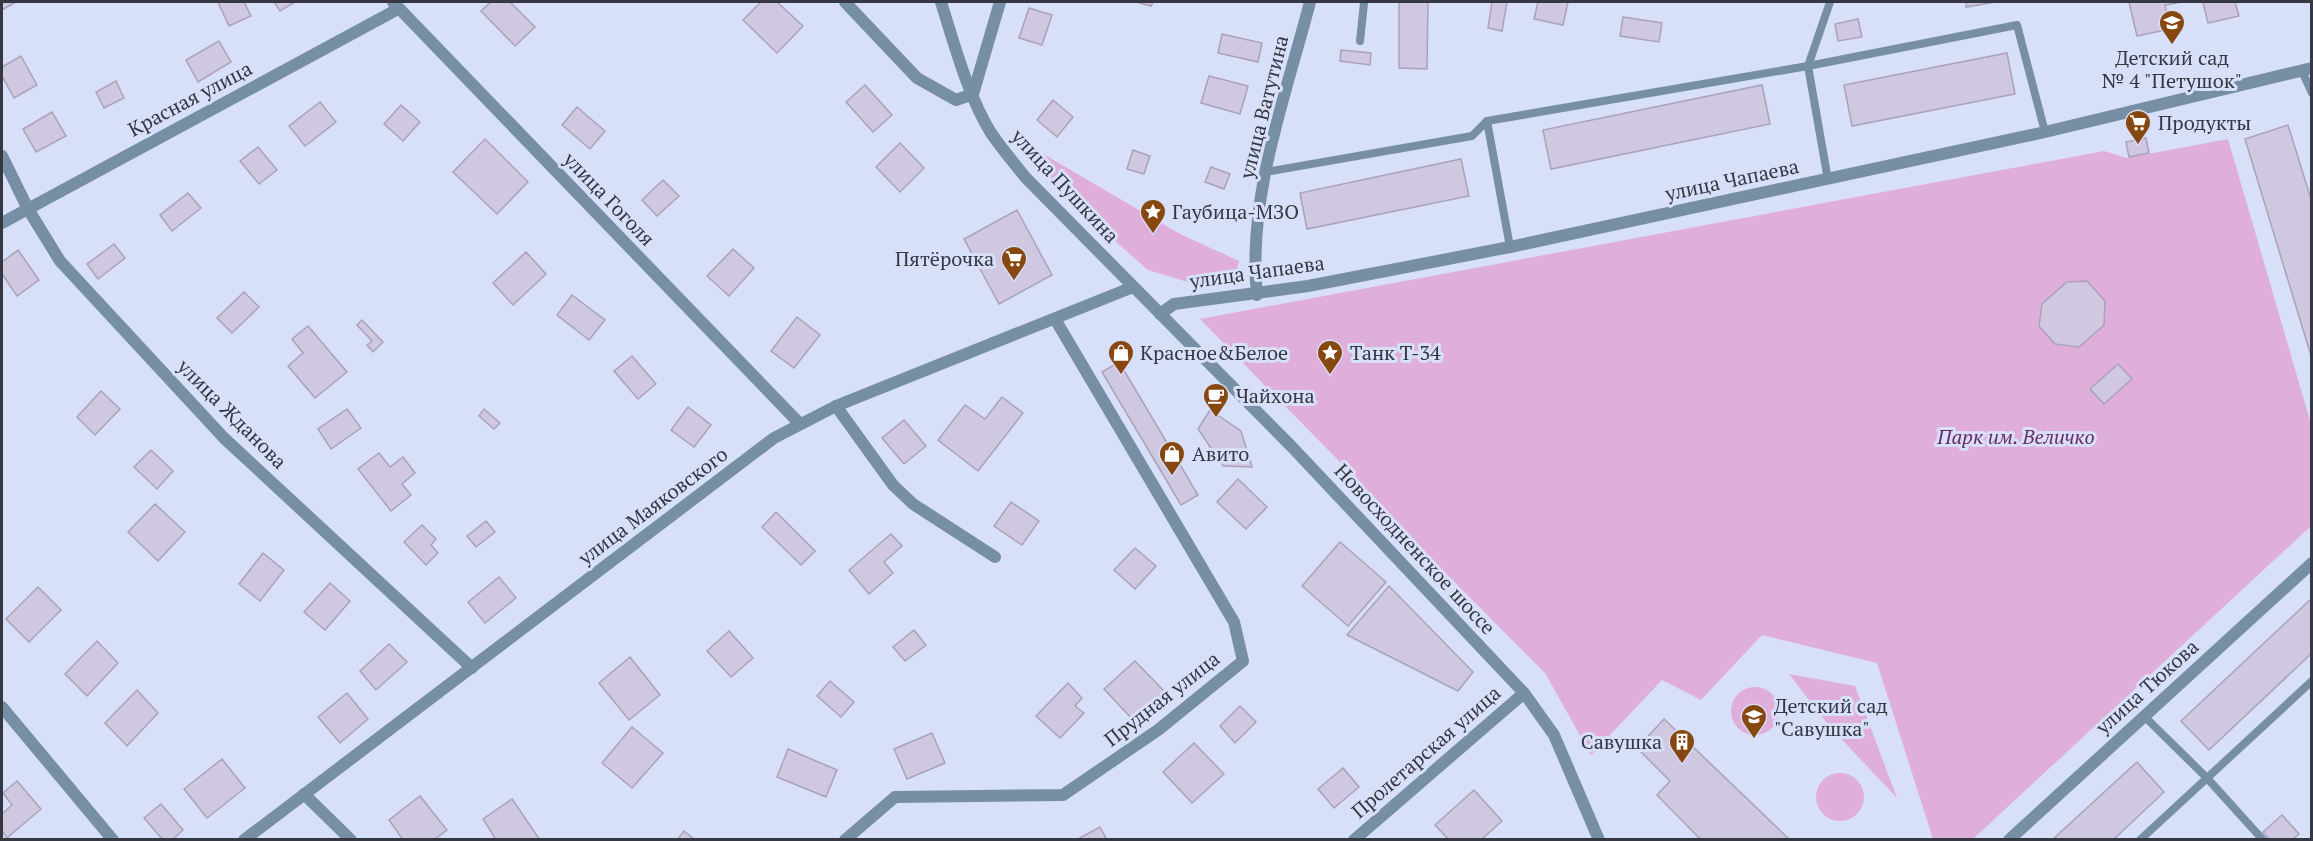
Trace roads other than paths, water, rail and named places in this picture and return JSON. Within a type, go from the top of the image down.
[{"type":"street","points":[[845,2],[917,78],[956,100],[973,94],[1000,2]]},
{"type":"street","name":"улица Пушкина","points":[[941,2],[973,94],[990,132],[1026,178],[1160,314]]},
{"type":"street","name":"улица Ватутина","points":[[1257,295],[1254,261],[1266,172],[1310,2]]},
{"type":"street","name":"Красная улица","points":[[2,223],[395,5]]},
{"type":"street","name":"улица Гоголя","points":[[395,5],[799,423]]},
{"type":"street","name":"улица Чапаева","points":[[1160,314],[1174,304],[1257,295],[1510,247],[1828,180],[2045,132],[2307,69]]},
{"type":"street","name":"улица Жданова","points":[[2,156],[28,209],[60,261],[224,438],[472,668]]},
{"type":"street","name":"улица Маяковского","points":[[244,840],[774,438],[799,423],[836,406],[1133,286]]},
{"type":"street","name":"Новосходненское шоссе","points":[[1160,314],[1292,447],[1524,693],[1554,735],[1599,840]]},
{"type":"street","name":"Прудная улица","points":[[845,840],[895,797],[1063,795],[1158,729],[1243,661],[1234,622],[1055,319]]},
{"type":"street","points":[[836,406],[893,485],[913,504],[996,557]]},
{"type":"street","name":"улица Тюкова","points":[[2009,840],[2312,563]]},
{"type":"street","name":"Пролетарская улица","points":[[1354,840],[1524,693]]},
{"type":"street","points":[[2,707],[113,840]]},
{"type":"street","points":[[304,794],[351,840]]},
{"type":"lane","points":[[1360,41],[1362,2]]},
{"type":"lane","points":[[1828,180],[1808,66],[1830,2]]},
{"type":"lane","points":[[1266,172],[1472,136],[1487,121],[1808,66],[2017,25],[2045,132]]},
{"type":"lane","points":[[2307,69],[2312,93]]},
{"type":"lane","points":[[1487,121],[1510,247]]},
{"type":"lane","points":[[2140,840],[2312,681]]},
{"type":"lane","points":[[2144,716],[2207,778],[2263,840]]},
{"type":"place","name":"Детский сад № 4 \"Петушок\"","points":[[2172,46]]},
{"type":"place","name":"Продукты","points":[[2138,146]]},
{"type":"place","name":"Гаубица-МЗО","points":[[1153,235]]},
{"type":"place","name":"Пятёрочка","points":[[1014,282]]},
{"type":"place","name":"Красное&Белое","points":[[1121,376]]},
{"type":"place","name":"Танк Т-34","points":[[1330,376]]},
{"type":"place","name":"Чайхона","points":[[1216,419]]},
{"type":"place","name":"Авито","points":[[1172,477]]},
{"type":"place","name":"Детский сад \"Савушка\"","points":[[1754,740]]},
{"type":"place","name":"Савушка","points":[[1682,765]]},
{"type":"park label","name":"Парк им. Величко","points":[[2016,437]]}]
